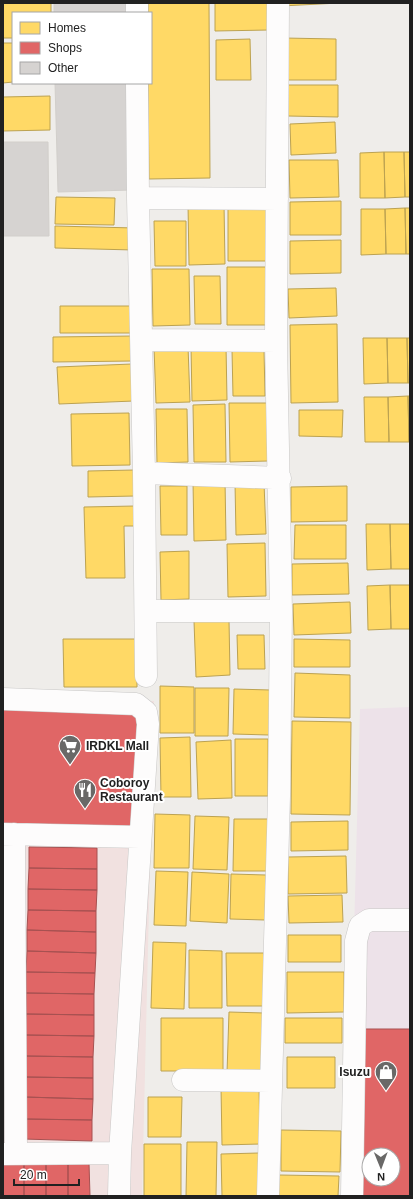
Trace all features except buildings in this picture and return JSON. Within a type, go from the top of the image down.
[{"type":"street","points":[[268,1196],[279,796],[281,611],[280,478],[276,341],[278,3]]},
{"type":"street","points":[[137,84],[146,676]]},
{"type":"street","points":[[138,198],[277,199]]},
{"type":"street","points":[[142,340],[276,341]]},
{"type":"street","points":[[144,473],[280,478]]},
{"type":"street","points":[[146,611],[281,611]]},
{"type":"street","points":[[3,699],[136,704],[146,712],[148,724],[120,1153],[119,1196]]},
{"type":"street","points":[[120,1153],[10,1154],[8,834],[140,837]]},
{"type":"street","points":[[352,1196],[356,941],[360,926],[369,920],[410,920]]},
{"type":"street","points":[[183,1080],[270,1081]]},
{"type":"shaded area","points":[[3,696],[154,701],[142,1196],[3,1196]]},
{"type":"shaded area","points":[[410,707],[410,1196],[347,1196],[360,709]]},
{"type":"place","name":"IRDKL Mall","points":[[70,766]]},
{"type":"place","name":"Coboroy Restaurant","points":[[85,810]]},
{"type":"place","name":"Isuzu","points":[[386,1092]]}]
